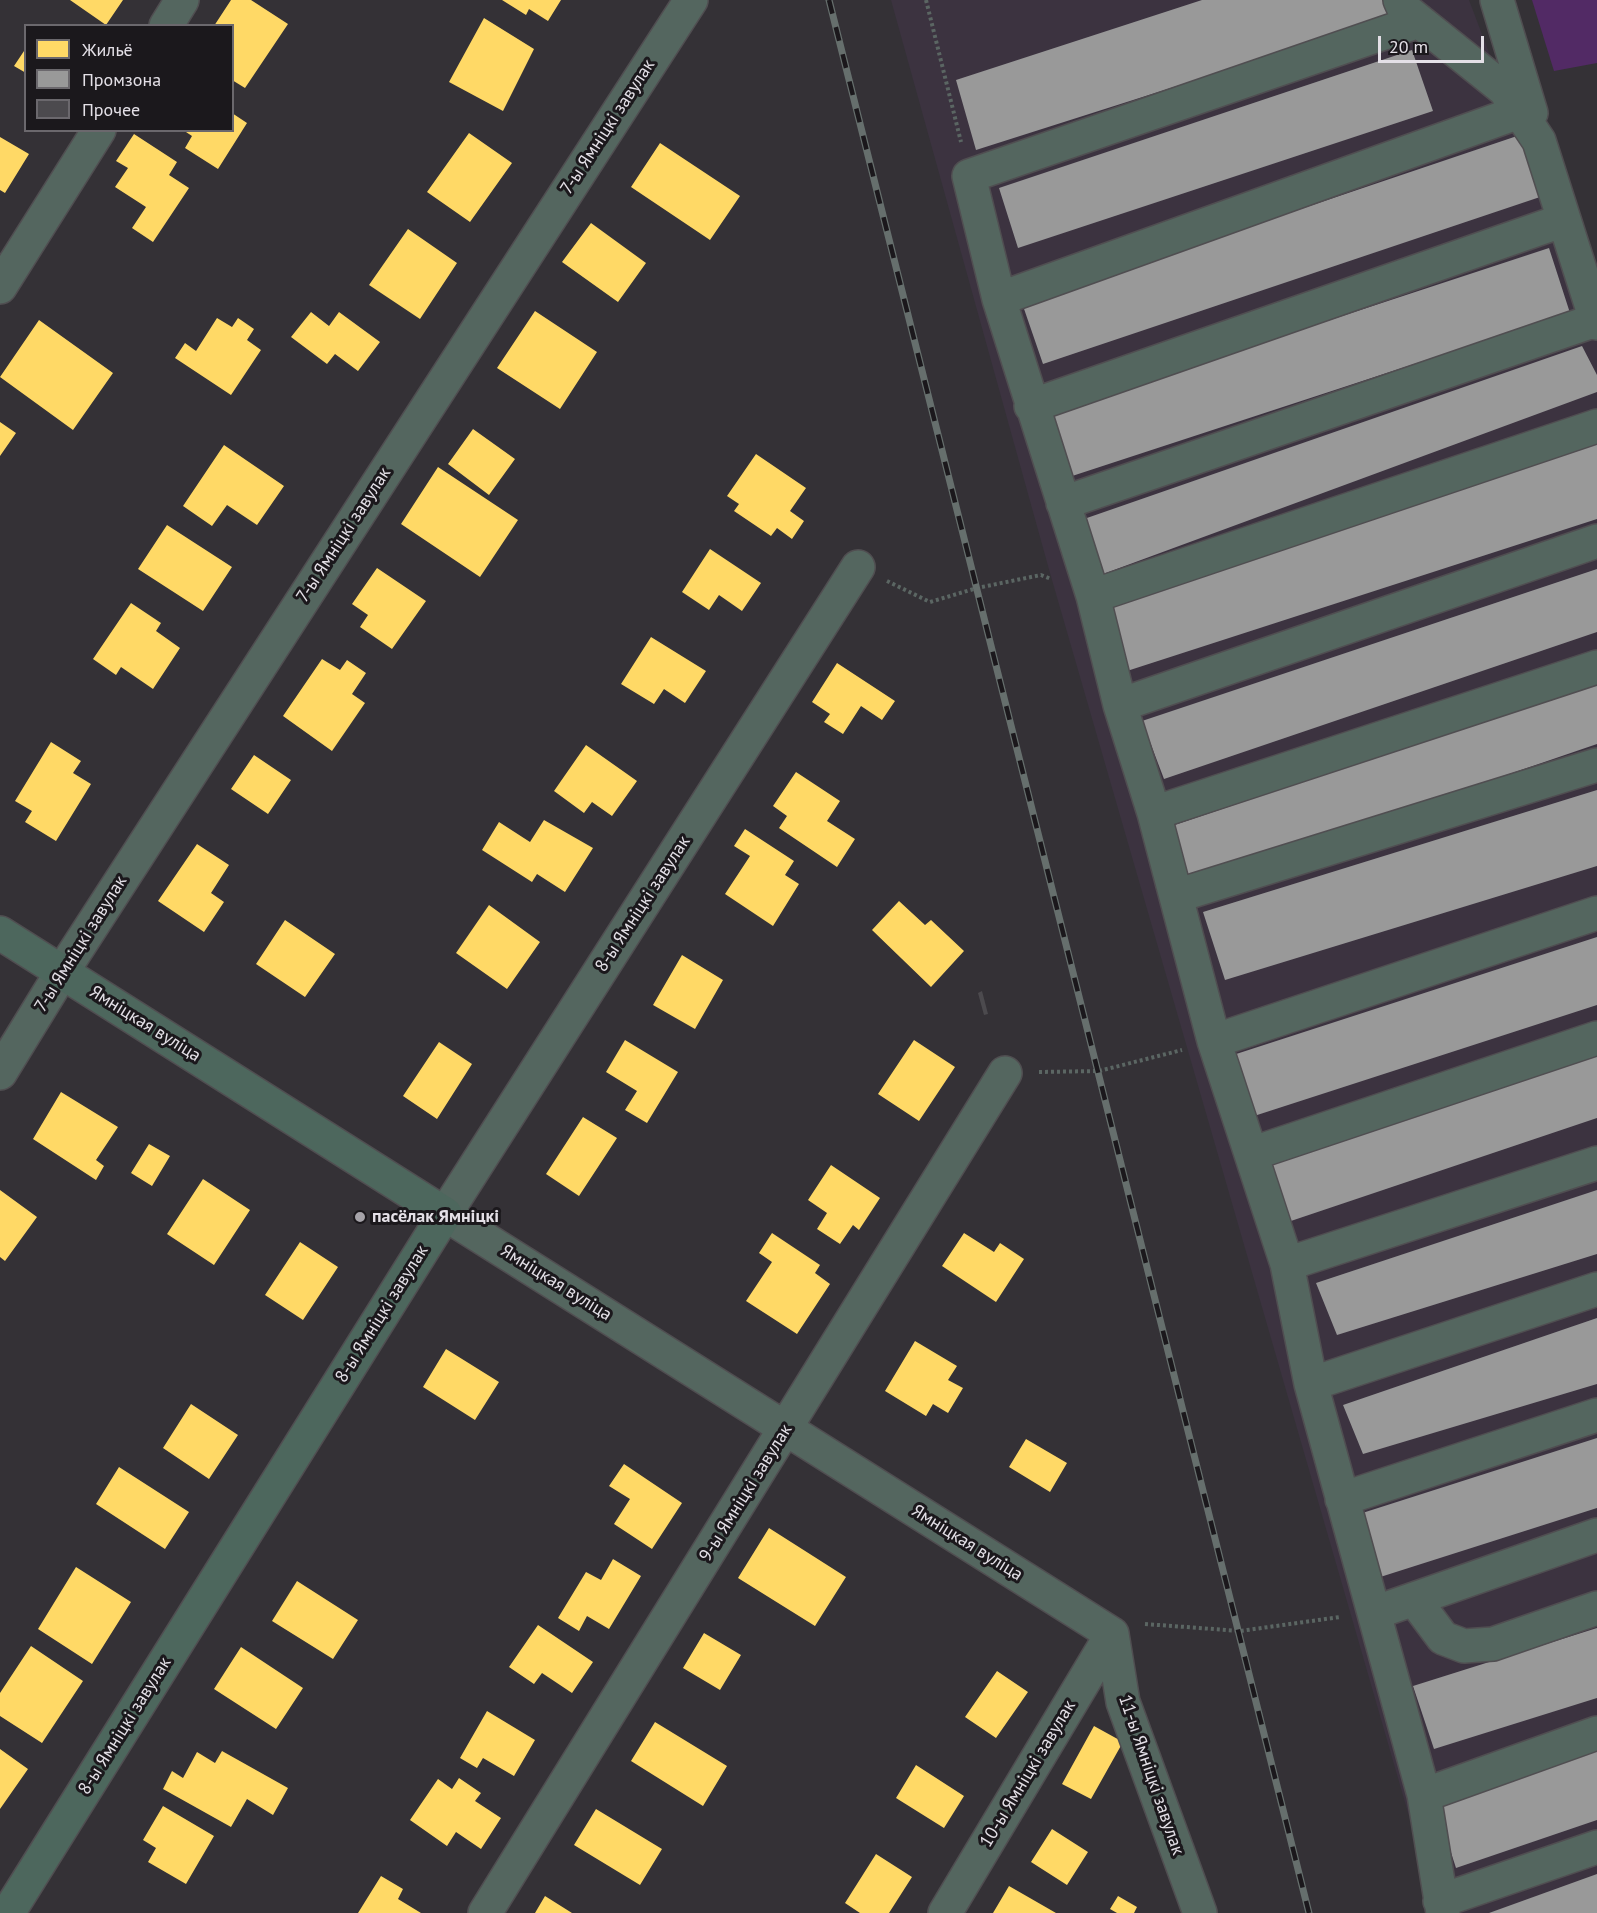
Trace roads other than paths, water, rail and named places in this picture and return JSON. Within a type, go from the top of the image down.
[{"type":"main road","name":"Ямніцкая вуліца","points":[[0,933],[445,1214]]},
{"type":"main road","name":"8-ы Ямніцкі завулак","points":[[8,1913],[445,1214]]},
{"type":"street","points":[[167,24],[182,0]]},
{"type":"street","name":"7-ы Ямніцкі завулак","points":[[0,1072],[62,972],[691,0]]},
{"type":"street","points":[[1063,504],[1596,321],[1497,0]]},
{"type":"street","points":[[1539,141],[1505,90],[1409,11],[969,176],[999,298],[1031,406],[1093,596],[1120,705],[1154,813],[1214,1041],[1287,1264],[1311,1384],[1424,1795],[1441,1907],[1597,1848]]},
{"type":"street","points":[[999,298],[1519,112]]},
{"type":"street","points":[[0,287],[98,132]]},
{"type":"street","points":[[1031,406],[1564,220]]},
{"type":"street","points":[[1093,596],[1597,426]]},
{"type":"street","points":[[1120,705],[1597,541]]},
{"type":"street","name":"8-ы Ямніцкі завулак","points":[[445,1214],[858,567]]},
{"type":"street","points":[[1154,813],[1597,667]]},
{"type":"street","points":[[1176,896],[1597,765]]},
{"type":"street","points":[[1214,1041],[1597,913]]},
{"type":"street","points":[[1251,1154],[1597,1038]]},
{"type":"street","name":"9-ы Ямніцкі завулак","points":[[485,1913],[1005,1072]]},
{"type":"street","points":[[1287,1264],[1597,1163]]},
{"type":"street","name":"Ямніцкая вуліца","points":[[445,1214],[1112,1634]]},
{"type":"street","points":[[1311,1384],[1597,1289]]},
{"type":"street","points":[[1342,1499],[1597,1415]]},
{"type":"street","points":[[1374,1613],[1597,1535]]},
{"type":"street","points":[[1414,1599],[1443,1638],[1464,1646],[1493,1644],[1597,1608]]},
{"type":"street","name":"10-ы Ямніцкі завулак","points":[[945,1913],[1112,1634]]},
{"type":"street","name":"11-ы Ямніцкі завулак","points":[[1112,1634],[1123,1702],[1200,1913]]},
{"type":"street","points":[[1424,1795],[1597,1733]]},
{"type":"railway","points":[[829,0],[1309,1913]]},
{"type":"place","name":"пасёлак Ямніцкі","points":[[360,1217]]}]
